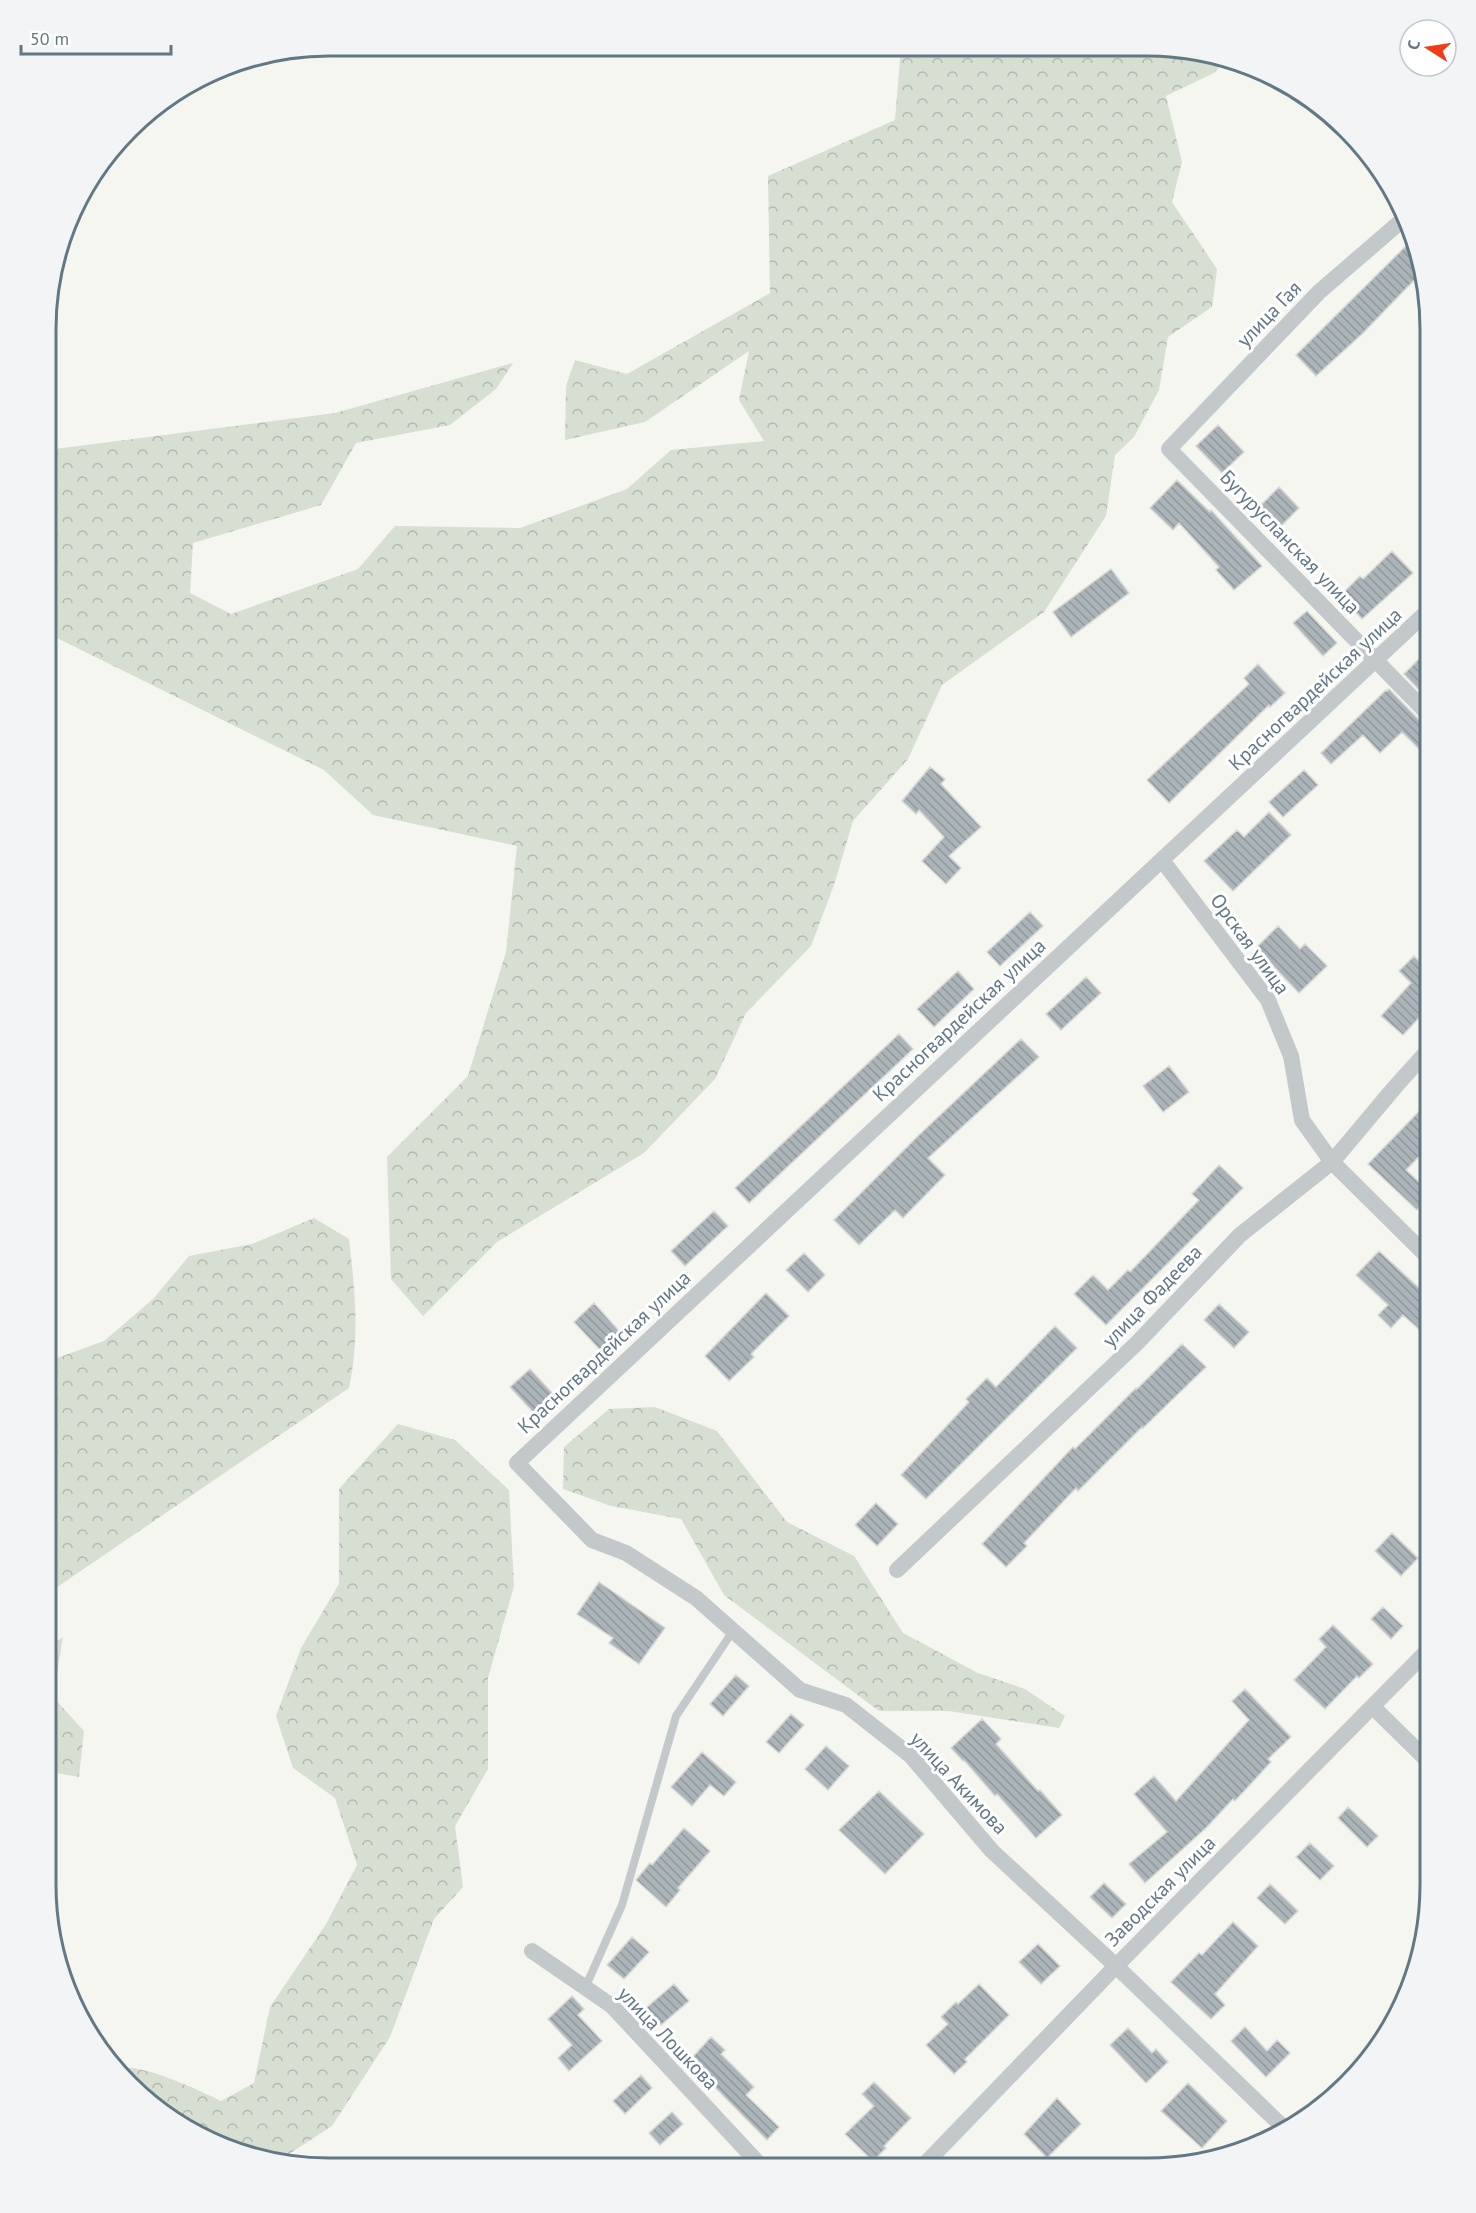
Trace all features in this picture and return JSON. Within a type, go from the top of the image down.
[{"type":"street","name":"улица Гая","points":[[1169,449],[1319,292],[1399,223]]},
{"type":"street","name":"Бугурусланская улица","points":[[1169,449],[1420,706]]},
{"type":"street","name":"Красногвардейская улица","points":[[517,1463],[1420,618]]},
{"type":"street","name":"Орская улица","points":[[1162,860],[1268,1000],[1291,1056],[1302,1120],[1332,1162],[1420,1249]]},
{"type":"street","name":"улица Фадеева","points":[[897,1570],[1137,1343],[1240,1235],[1332,1162],[1420,1060]]},
{"type":"street","name":"улица Акимова","points":[[517,1463],[592,1540],[626,1553],[696,1598],[800,1689],[846,1705],[910,1756],[992,1851],[1116,1966],[1279,2123]]},
{"type":"street","name":"Заводская улица","points":[[931,2158],[1420,1658]]},
{"type":"street","points":[[1373,1707],[1420,1753]]},
{"type":"street","name":"улица Лошкова","points":[[532,1951],[612,2006],[754,2158]]},
{"type":"lane","points":[[585,1988],[622,1905],[676,1716],[733,1631]]},
{"type":"green space","points":[[900,56],[1165,56],[1220,66],[1216,72],[1166,96],[1182,162],[1172,202],[1217,269],[1212,307],[1168,337],[1159,390],[1134,437],[1115,455],[1106,516],[1044,612],[942,685],[908,759],[853,821],[834,885],[811,946],[746,1013],[715,1079],[644,1153],[497,1242],[423,1316],[391,1279],[387,1157],[468,1076],[506,952],[517,846],[373,815],[324,770],[56,637],[56,449],[335,413],[513,363],[496,389],[450,425],[356,443],[321,505],[193,543],[190,593],[231,614],[358,569],[395,526],[520,528],[627,489],[671,450],[764,441],[739,400],[749,351],[645,422],[565,440],[566,386],[575,360],[627,374],[770,293],[768,176],[895,120]]},
{"type":"green space","points":[[314,1218],[349,1239],[355,1295],[355,1332],[349,1388],[56,1588],[56,1358],[104,1341],[153,1299],[189,1256],[252,1244]]},
{"type":"green space","points":[[655,1407],[717,1431],[787,1522],[854,1556],[903,1633],[978,1673],[1025,1689],[1065,1716],[1059,1728],[949,1711],[879,1711],[724,1595],[681,1519],[611,1506],[563,1489],[564,1447],[609,1409]]},
{"type":"green space","points":[[398,1424],[455,1440],[509,1490],[514,1586],[488,1678],[488,1769],[455,1826],[463,1887],[434,1919],[390,2037],[332,2126],[289,2154],[241,2143],[192,2121],[148,2090],[125,2067],[154,2073],[221,2101],[254,2083],[270,2007],[326,1924],[357,1865],[335,1798],[293,1768],[276,1716],[301,1648],[339,1584],[339,1489]]},
{"type":"green space","points":[[63,1637],[56,1679],[56,1642]]},
{"type":"green space","points":[[56,1700],[84,1731],[79,1777],[56,1773]]},
{"type":"building","points":[[1407,245],[1416,279],[1362,334],[1316,376],[1296,355]]},
{"type":"building","points":[[1218,425],[1244,452],[1222,473],[1196,446]]},
{"type":"building","points":[[1177,480],[1210,512],[1211,510],[1262,566],[1234,590],[1216,570],[1219,567],[1179,523],[1173,530],[1150,508]]},
{"type":"building","points":[[1279,487],[1299,508],[1279,528],[1259,507]]},
{"type":"building","points":[[1392,551],[1413,573],[1362,619],[1340,596],[1360,576],[1363,579]]},
{"type":"building","points":[[1111,569],[1129,593],[1071,637],[1053,612]]},
{"type":"building","points":[[1307,611],[1337,643],[1323,656],[1293,623]]},
{"type":"building","points":[[1420,658],[1420,691],[1404,674]]},
{"type":"building","points":[[1258,664],[1285,693],[1270,707],[1269,705],[1169,803],[1147,780],[1249,684],[1244,678]]},
{"type":"building","points":[[1389,689],[1420,721],[1420,750],[1402,732],[1380,753],[1363,735],[1331,764],[1321,753]]},
{"type":"building","points":[[930,767],[945,779],[941,784],[981,827],[949,856],[961,868],[946,884],[922,861],[944,837],[919,810],[916,814],[902,801]]},
{"type":"building","points":[[1304,770],[1318,785],[1283,817],[1269,802]]},
{"type":"building","points":[[1269,812],[1291,835],[1233,891],[1204,861],[1237,830],[1244,837]]},
{"type":"building","points":[[1030,912],[1043,926],[1000,966],[987,952]]},
{"type":"building","points":[[1278,926],[1300,949],[1305,944],[1327,966],[1299,993],[1256,948]]},
{"type":"building","points":[[1414,956],[1420,962],[1420,1017],[1403,1035],[1381,1016],[1411,983],[1399,971]]},
{"type":"building","points":[[958,971],[974,989],[934,1027],[917,1009]]},
{"type":"building","points":[[1086,977],[1101,993],[1061,1030],[1046,1014]]},
{"type":"building","points":[[899,1034],[913,1049],[749,1203],[735,1188]]},
{"type":"building","points":[[1021,1039],[1039,1057],[928,1158],[945,1175],[903,1218],[895,1210],[859,1245],[834,1220],[918,1136]]},
{"type":"building","points":[[1169,1066],[1189,1092],[1163,1112],[1143,1086]]},
{"type":"building","points":[[1420,1110],[1420,1155],[1406,1170],[1420,1183],[1420,1207],[1417,1210],[1368,1164]]},
{"type":"building","points":[[1219,1165],[1243,1188],[1106,1325],[1074,1294],[1093,1275],[1108,1290],[1128,1270],[1130,1272],[1199,1200],[1192,1194]]},
{"type":"building","points":[[714,1211],[728,1226],[685,1266],[671,1251]]},
{"type":"building","points":[[1379,1251],[1420,1289],[1420,1330],[1403,1315],[1391,1328],[1378,1315],[1388,1305],[1356,1275]]},
{"type":"building","points":[[804,1253],[825,1275],[808,1292],[786,1270]]},
{"type":"building","points":[[766,1293],[789,1316],[751,1354],[754,1357],[729,1381],[705,1356]]},
{"type":"building","points":[[594,1303],[621,1333],[601,1351],[574,1322]]},
{"type":"building","points":[[1219,1304],[1249,1332],[1234,1348],[1204,1320]]},
{"type":"building","points":[[1055,1326],[1077,1348],[926,1499],[901,1475],[969,1402],[966,1399],[987,1378],[996,1387]]},
{"type":"building","points":[[1182,1344],[1206,1367],[1078,1491],[1076,1488],[1024,1543],[1027,1546],[1006,1567],[982,1544],[1073,1447],[1075,1449]]},
{"type":"building","points":[[530,1369],[554,1395],[534,1413],[510,1387]]},
{"type":"building","points":[[876,1503],[898,1524],[877,1546],[855,1525]]},
{"type":"building","points":[[1392,1533],[1418,1558],[1401,1576],[1375,1551]]},
{"type":"building","points":[[599,1582],[665,1628],[639,1664],[609,1643],[613,1638],[577,1614]]},
{"type":"building","points":[[1383,1607],[1403,1626],[1391,1639],[1371,1619]]},
{"type":"building","points":[[1333,1625],[1373,1664],[1359,1678],[1357,1676],[1325,1709],[1294,1680],[1326,1647],[1319,1639]]},
{"type":"building","points":[[736,1675],[749,1686],[723,1716],[710,1704]]},
{"type":"building","points":[[1245,1689],[1291,1737],[1268,1759],[1271,1762],[1235,1801],[1233,1799],[1206,1828],[1145,1883],[1129,1864],[1167,1832],[1134,1794],[1154,1776],[1176,1801],[1249,1720],[1232,1701]]},
{"type":"building","points":[[791,1714],[804,1725],[779,1753],[766,1742]]},
{"type":"building","points":[[982,1719],[1001,1739],[996,1744],[1062,1815],[1036,1838],[997,1794],[995,1796],[951,1748]]},
{"type":"building","points":[[826,1746],[849,1766],[828,1790],[805,1769]]},
{"type":"building","points":[[702,1752],[736,1782],[724,1796],[710,1785],[692,1806],[671,1787]]},
{"type":"building","points":[[879,1791],[924,1834],[885,1874],[839,1830]]},
{"type":"building","points":[[1348,1807],[1378,1836],[1367,1847],[1338,1818]]},
{"type":"building","points":[[684,1828],[710,1851],[678,1888],[680,1890],[666,1907],[636,1880]]},
{"type":"building","points":[[1310,1843],[1334,1866],[1320,1880],[1296,1857]]},
{"type":"building","points":[[1104,1883],[1126,1904],[1112,1918],[1090,1897]]},
{"type":"building","points":[[1270,1884],[1298,1911],[1285,1924],[1257,1898]]},
{"type":"building","points":[[1233,1922],[1258,1946],[1215,1994],[1225,2005],[1211,2019],[1171,1982],[1199,1953],[1202,1955]]},
{"type":"building","points":[[632,1937],[649,1952],[624,1979],[607,1965]]},
{"type":"building","points":[[1038,1944],[1060,1966],[1041,1984],[1019,1962]]},
{"type":"building","points":[[674,1984],[689,2001],[661,2025],[646,2008]]},
{"type":"building","points":[[979,1984],[1009,2015],[965,2059],[967,2062],[954,2074],[926,2045],[948,2024],[941,2017]]},
{"type":"building","points":[[572,1996],[584,2009],[578,2015],[602,2041],[569,2071],[558,2058],[572,2045],[548,2019]]},
{"type":"building","points":[[1245,2027],[1267,2051],[1277,2040],[1290,2053],[1266,2077],[1231,2041]]},
{"type":"building","points":[[1128,2028],[1152,2053],[1156,2049],[1168,2062],[1146,2083],[1110,2045]]},
{"type":"building","points":[[711,2037],[725,2050],[721,2054],[754,2087],[746,2095],[779,2127],[767,2140],[689,2061]]},
{"type":"building","points":[[641,2075],[652,2088],[625,2114],[613,2101]]},
{"type":"building","points":[[874,2082],[911,2118],[884,2146],[886,2148],[876,2158],[870,2158],[845,2134],[874,2106],[862,2094]]},
{"type":"building","points":[[1188,2083],[1227,2121],[1202,2148],[1161,2111]]},
{"type":"building","points":[[1057,2098],[1081,2124],[1047,2158],[1024,2134]]},
{"type":"building","points":[[672,2112],[683,2124],[660,2145],[649,2133]]}]
